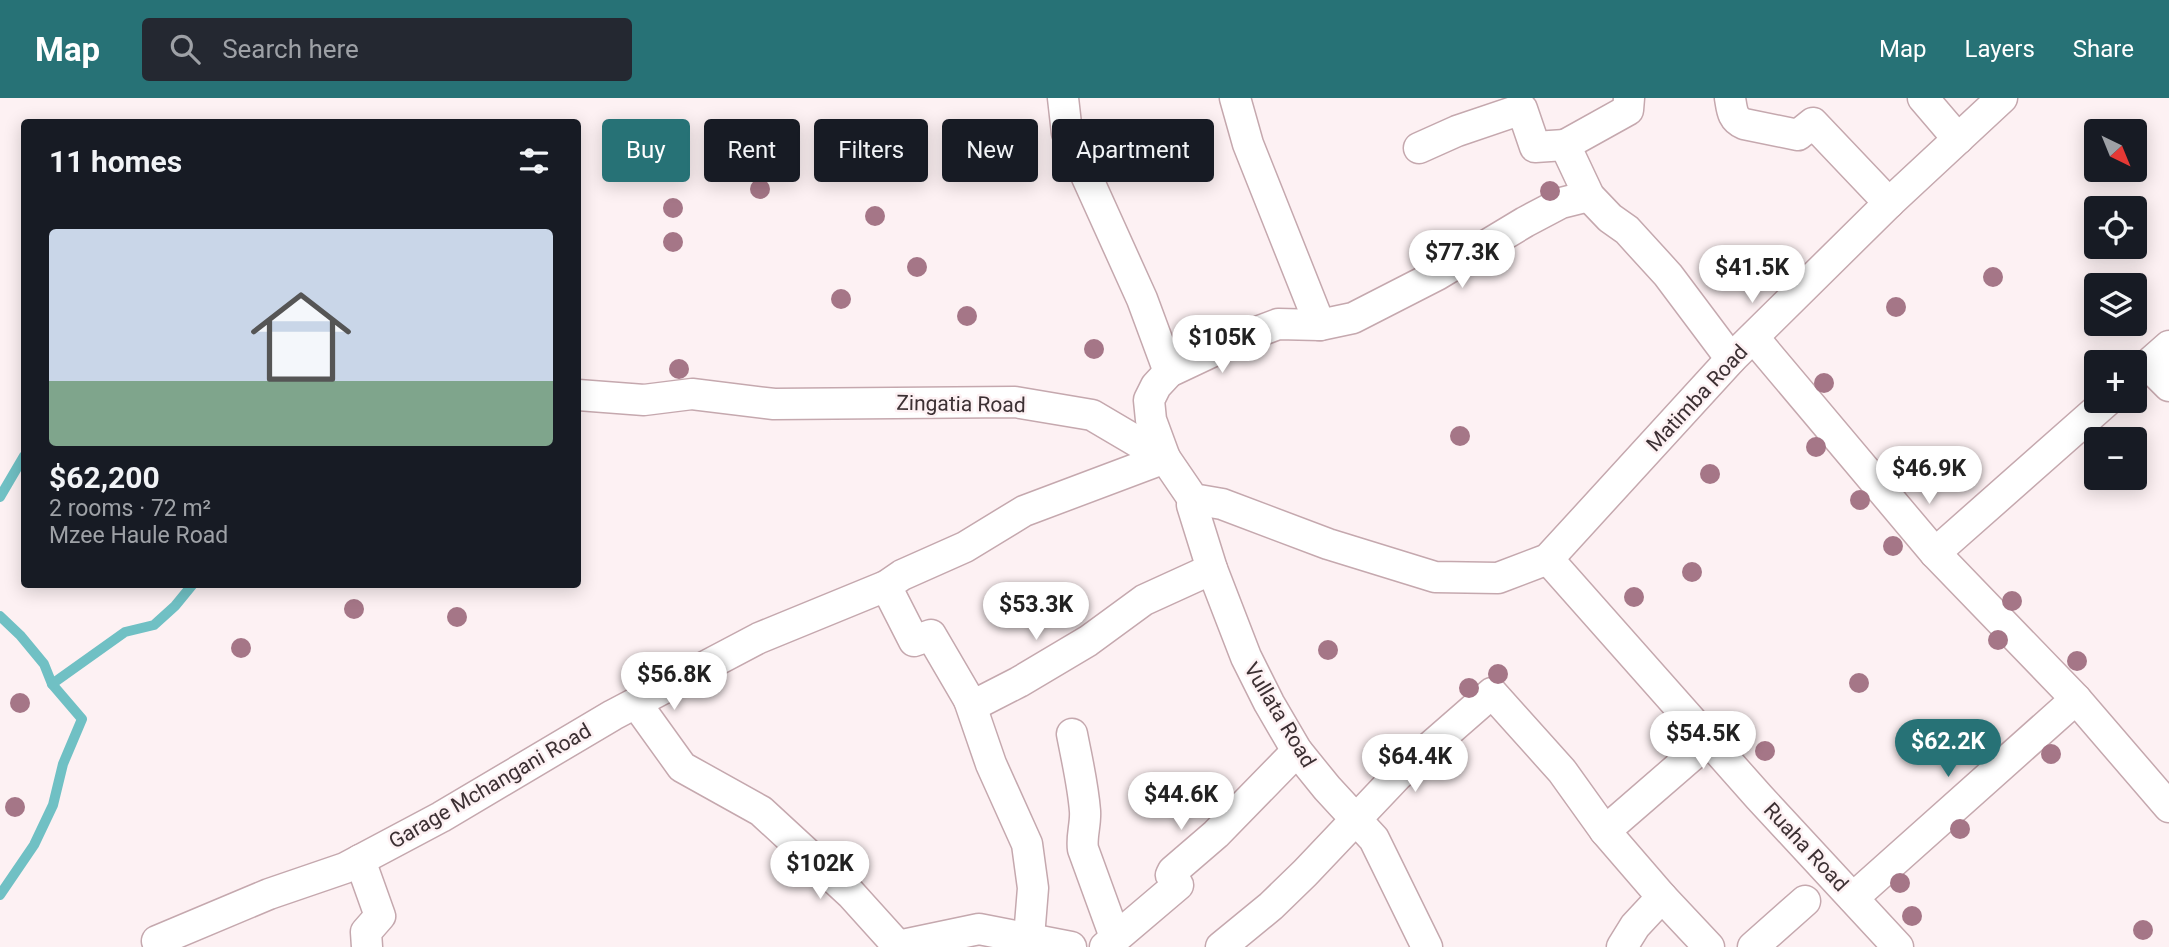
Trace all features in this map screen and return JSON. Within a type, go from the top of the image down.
[{"type":"street","points":[[1063,98],[1067,132],[1142,299],[1169,372]]},
{"type":"street","points":[[1235,98],[1248,144],[1320,325]]},
{"type":"street","points":[[1419,148],[1457,131],[1522,109],[1535,148],[1565,145],[1628,110],[1629,98]]},
{"type":"street","points":[[1730,98],[1733,116],[1744,124],[1798,135],[1813,122],[1889,203]]},
{"type":"street","points":[[1923,98],[1958,139]]},
{"type":"street","name":"Matimba Road","points":[[1548,559],[1731,359],[1889,203],[2003,98]]},
{"type":"street","points":[[1565,145],[1589,196],[1609,218],[1627,230],[1668,275],[1731,359]]},
{"type":"street","points":[[1165,458],[1151,420],[1149,400],[1156,386],[1169,372],[1278,324],[1320,325],[1353,318],[1437,275],[1561,203],[1589,196]]},
{"type":"street","points":[[1754,338],[1935,553],[2076,699],[2169,807]]},
{"type":"street","points":[[2151,362],[2169,386]]},
{"type":"street","name":"Zingatia Road","points":[[581,395],[644,400],[692,394],[774,404],[1015,402],[1092,415],[1165,458],[1193,499]]},
{"type":"street","points":[[1935,553],[2094,413]]},
{"type":"street","name":"Garage Mchangani Road","points":[[160,947],[157,941],[269,894],[345,868],[441,817],[613,715],[759,638],[886,586],[902,575],[965,547],[1024,511],[1165,458]]},
{"type":"street","points":[[1193,499],[1222,504],[1328,544],[1435,576],[1498,578],[1548,559]]},
{"type":"street","name":"Vullata Road","points":[[1193,499],[1192,505],[1212,569],[1246,657],[1269,703],[1297,751],[1327,789],[1374,839],[1427,947]]},
{"type":"street","name":"Ruaha Road","points":[[1548,559],[1898,947]]},
{"type":"street","points":[[969,700],[978,703],[1019,682],[1088,641],[1144,600],[1212,569]]},
{"type":"street","points":[[886,586],[914,641],[932,635],[969,700],[991,764],[1027,844],[1033,888],[1029,937]]},
{"type":"street","points":[[1221,947],[1271,906],[1398,775],[1492,693],[1562,771],[1605,831],[1709,947]]},
{"type":"street","points":[[1853,898],[2076,699]]},
{"type":"street","points":[[636,704],[682,767],[761,811],[850,894],[897,947],[979,929],[1071,947]]},
{"type":"street","points":[[1072,734],[1084,808],[1083,849],[1110,942],[1178,885],[1171,875],[1172,871],[1224,826],[1297,751]]},
{"type":"street","points":[[1605,831],[1710,740]]},
{"type":"street","points":[[360,860],[380,916],[366,932],[367,947]]},
{"type":"street","points":[[1622,947],[1635,926],[1662,897]]},
{"type":"street","points":[[1753,947],[1805,901]]},
{"type":"waterway","points":[[0,497],[21,461]]},
{"type":"waterway","points":[[52,684],[125,632],[154,625],[190,588]]},
{"type":"waterway","points":[[0,616],[44,664],[52,684],[82,719],[63,764],[53,805],[34,845],[0,895]]}]
